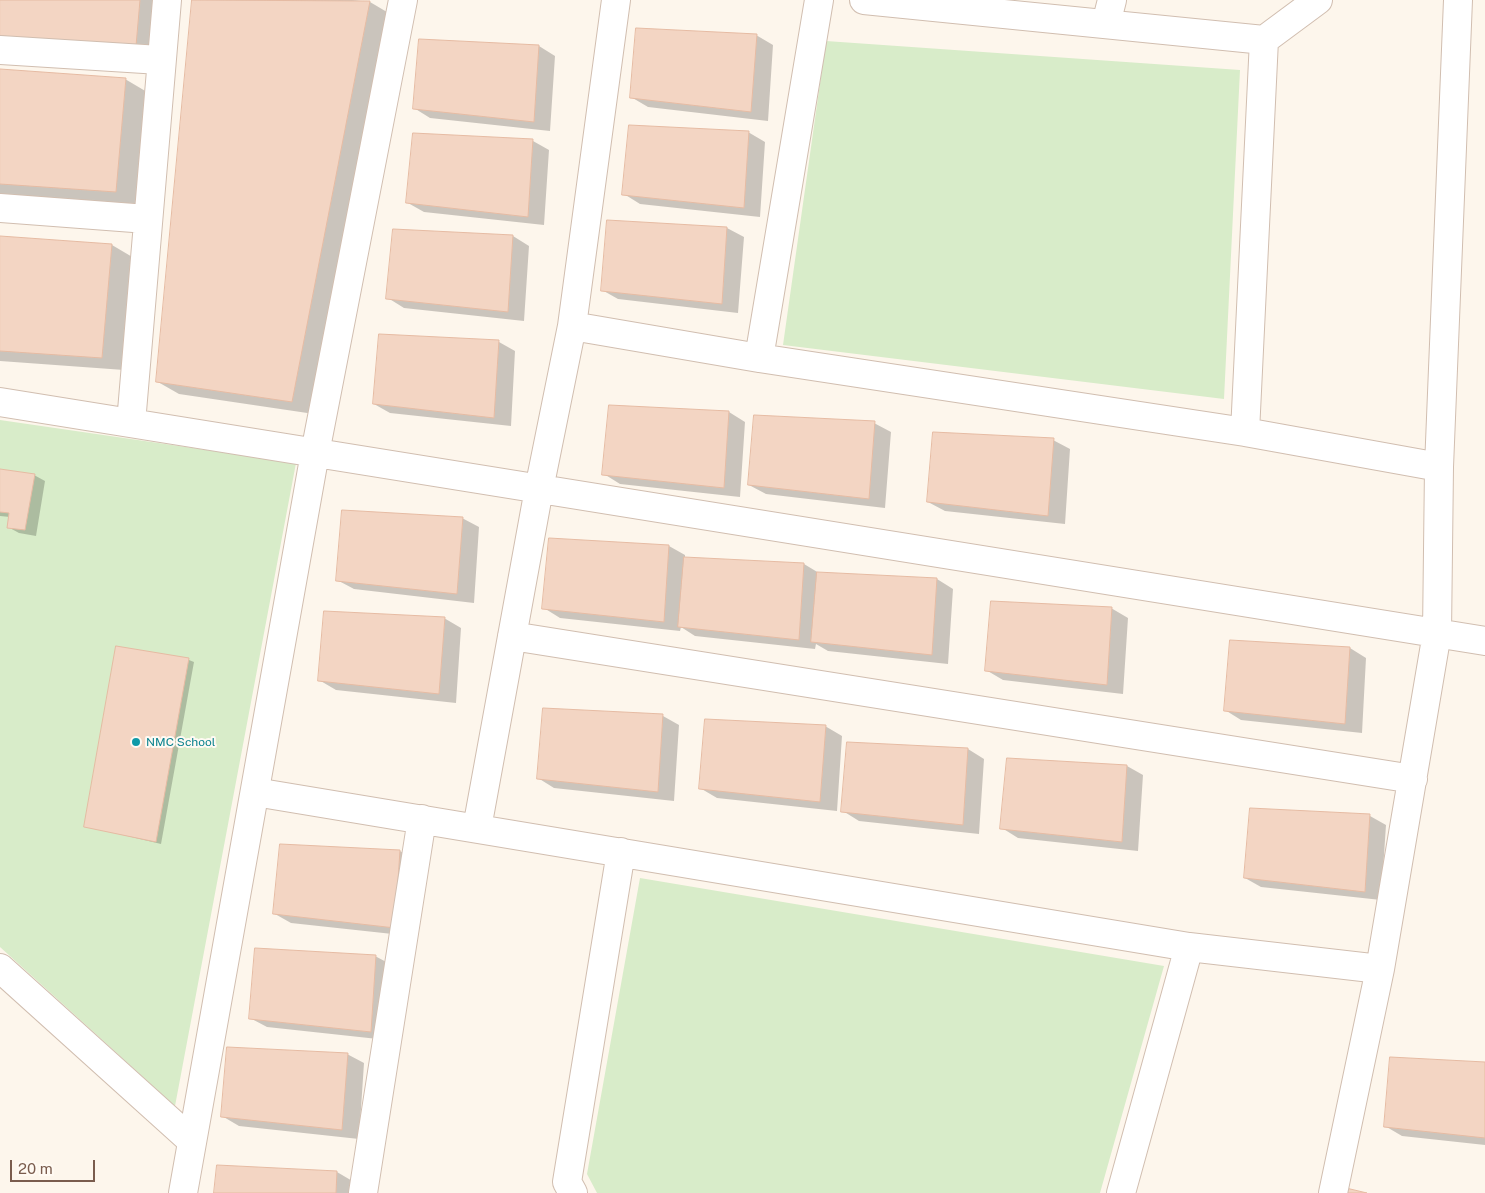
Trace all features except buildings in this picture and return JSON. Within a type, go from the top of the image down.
[{"type":"street","points":[[131,423],[160,60],[167,0]]},
{"type":"street","points":[[183,1193],[315,453],[403,0]]},
{"type":"street","points":[[477,828],[539,489],[572,326],[616,0]]},
{"type":"street","points":[[758,358],[819,0]]},
{"type":"street","points":[[864,0],[1109,12],[1264,40],[1318,0]]},
{"type":"street","points":[[1333,1193],[1380,969],[1437,633],[1439,467],[1458,0]]},
{"type":"street","points":[[1245,432],[1264,40]]},
{"type":"street","points":[[0,50],[160,60]]},
{"type":"street","points":[[0,208],[147,220]]},
{"type":"street","points":[[572,326],[758,358],[1245,432],[1439,467]]},
{"type":"street","points":[[0,402],[1485,641]]},
{"type":"street","points":[[512,636],[1413,779]]},
{"type":"street","points":[[255,792],[1189,946],[1380,969]]},
{"type":"street","points":[[363,1193],[422,820]]},
{"type":"street","points":[[573,1193],[567,1182],[621,852]]},
{"type":"street","points":[[1120,1193],[1189,946]]},
{"type":"street","points":[[0,968],[192,1141]]},
{"type":"green space","points":[[826,41],[1240,70],[1224,399],[783,345]]},
{"type":"green space","points":[[0,420],[296,463],[175,1106],[0,947]]},
{"type":"green space","points":[[640,878],[1164,966],[1100,1193],[597,1193],[587,1174]]},
{"type":"place","name":"NMC School","points":[[136,742]]}]
